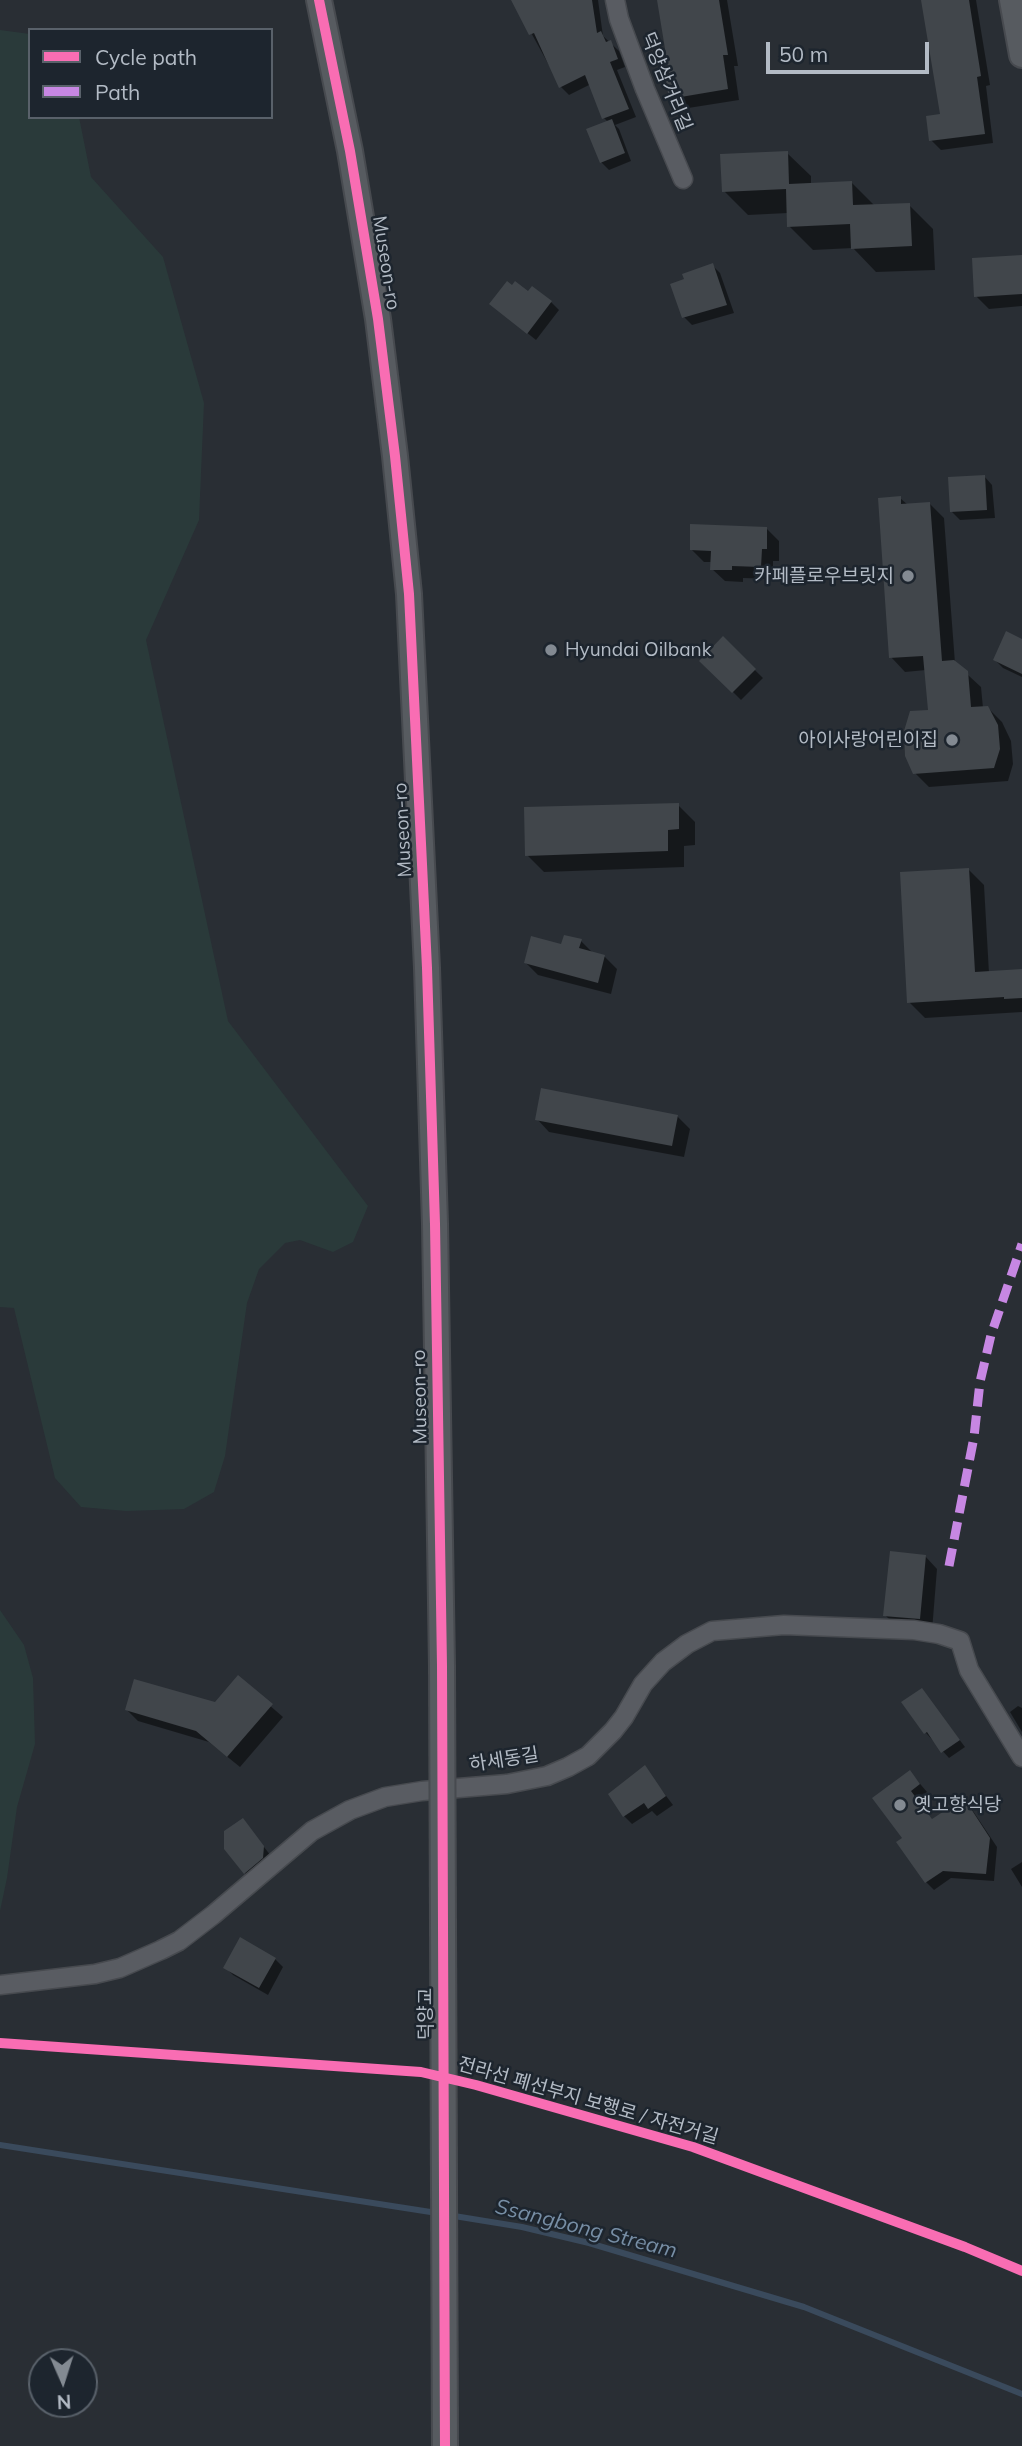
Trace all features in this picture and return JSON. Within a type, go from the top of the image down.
[{"type":"street","name":"덕양삼거리길","points":[[614,0],[645,89],[683,179]]},
{"type":"street","points":[[1012,0],[1022,55]]},
{"type":"street","name":"Museon-ro","points":[[320,4],[350,152],[378,318],[409,594],[427,968],[435,1224],[442,1666]]},
{"type":"street","name":"하세동길","points":[[0,1985],[95,1974],[120,1968],[179,1941],[312,1832],[350,1810],[385,1797],[422,1790],[508,1784],[547,1776],[568,1767],[587,1756],[613,1731],[643,1684],[663,1662],[693,1640],[712,1631],[784,1625],[914,1630],[961,1641],[963,1656],[970,1670],[1022,1757]]},
{"type":"street","name":"덕양교","points":[[442,1666],[445,2446]]},
{"type":"shaded area","points":[[0,30],[28,34],[28,119],[79,119],[91,177],[163,257],[204,403],[199,520],[146,640],[228,1021],[368,1206],[353,1242],[333,1252],[300,1240],[285,1243],[259,1269],[247,1303],[225,1456],[214,1492],[184,1509],[126,1511],[81,1507],[55,1478],[14,1308],[0,1307]]},
{"type":"shaded area","points":[[0,1610],[24,1645],[33,1678],[35,1744],[17,1807],[0,1911]]},
{"type":"building","points":[[511,0],[592,0],[597,33],[601,31],[606,42],[611,40],[618,59],[610,62],[629,109],[602,119],[585,75],[559,88],[534,33],[529,35]]},
{"type":"building","points":[[657,0],[719,0],[728,55],[723,55],[728,89],[669,99],[665,74],[669,73]]},
{"type":"building","points":[[921,0],[969,0],[981,76],[977,77],[985,134],[929,141],[926,116],[940,114]]},
{"type":"building","points":[[612,119],[625,153],[600,163],[586,129]]},
{"type":"building","points":[[788,151],[789,184],[852,181],[853,205],[910,203],[912,246],[851,249],[850,224],[787,227],[786,189],[722,192],[720,154]]},
{"type":"building","points":[[1022,255],[1022,294],[974,297],[972,258]]},
{"type":"building","points":[[713,263],[727,305],[682,318],[670,284],[684,279],[682,274]]},
{"type":"building","points":[[507,281],[512,285],[515,281],[528,291],[532,286],[552,301],[527,334],[489,304]]},
{"type":"building","points":[[985,475],[987,510],[950,512],[948,477]]},
{"type":"building","points":[[901,496],[901,504],[930,502],[942,661],[954,660],[968,671],[971,707],[988,706],[998,725],[1000,749],[994,768],[913,774],[905,756],[904,731],[910,711],[928,710],[923,656],[889,658],[878,498]]},
{"type":"building","points":[[690,524],[767,527],[767,549],[762,549],[761,567],[732,566],[732,570],[710,570],[711,551],[690,550]]},
{"type":"building","points":[[1006,631],[1022,639],[1022,674],[993,660]]},
{"type":"building","points":[[723,636],[756,669],[732,693],[699,661]]},
{"type":"building","points":[[679,803],[679,829],[668,830],[668,851],[525,856],[524,807]]},
{"type":"building","points":[[969,868],[975,972],[1022,969],[1022,998],[907,1003],[900,872]]},
{"type":"building","points":[[564,935],[582,939],[579,948],[605,955],[598,983],[524,963],[531,936],[561,944]]},
{"type":"building","points":[[541,1088],[678,1115],[672,1146],[535,1120]]},
{"type":"building","points":[[890,1551],[926,1555],[920,1619],[883,1616]]},
{"type":"building","points":[[238,1675],[273,1704],[227,1757],[196,1731],[125,1710],[134,1679],[215,1702]]},
{"type":"building","points":[[922,1688],[960,1740],[941,1753],[901,1702]]},
{"type":"building","points":[[645,1765],[666,1796],[648,1809],[644,1803],[623,1817],[608,1794]]},
{"type":"building","points":[[910,1770],[920,1784],[911,1791],[932,1819],[964,1798],[990,1838],[986,1874],[943,1871],[925,1883],[896,1842],[902,1838],[872,1798]]},
{"type":"building","points":[[243,1818],[264,1846],[263,1858],[244,1874],[224,1849],[224,1831]]},
{"type":"building","points":[[240,1937],[276,1958],[259,1988],[223,1968]]},
{"type":"waterway","name":"Ssangbong Stream","points":[[0,2145],[437,2213]]},
{"type":"waterway","name":"Ssangbong Stream","points":[[448,2215],[522,2227],[589,2243],[804,2307],[1022,2394]]},
{"type":"marked path","points":[[949,1566],[974,1437],[980,1382],[991,1335],[1022,1244]]},
{"type":"cycle path","name":"전라선 폐선부지 보행로 / 자전거길","points":[[319,0],[350,151],[378,319],[409,594],[427,968],[435,1224],[442,1666],[445,2446]]},
{"type":"cycle path","name":"전라선 폐선부지 보행로 / 자전거길","points":[[0,2043],[421,2072],[693,2147],[965,2247],[1022,2271]]},
{"type":"place","name":"카페플로우브릿지","points":[[908,576]]},
{"type":"place","name":"Hyundai Oilbank","points":[[551,650]]},
{"type":"place","name":"아이사랑어린이집","points":[[952,740]]},
{"type":"place","name":"옛고향식당","points":[[900,1805]]}]
